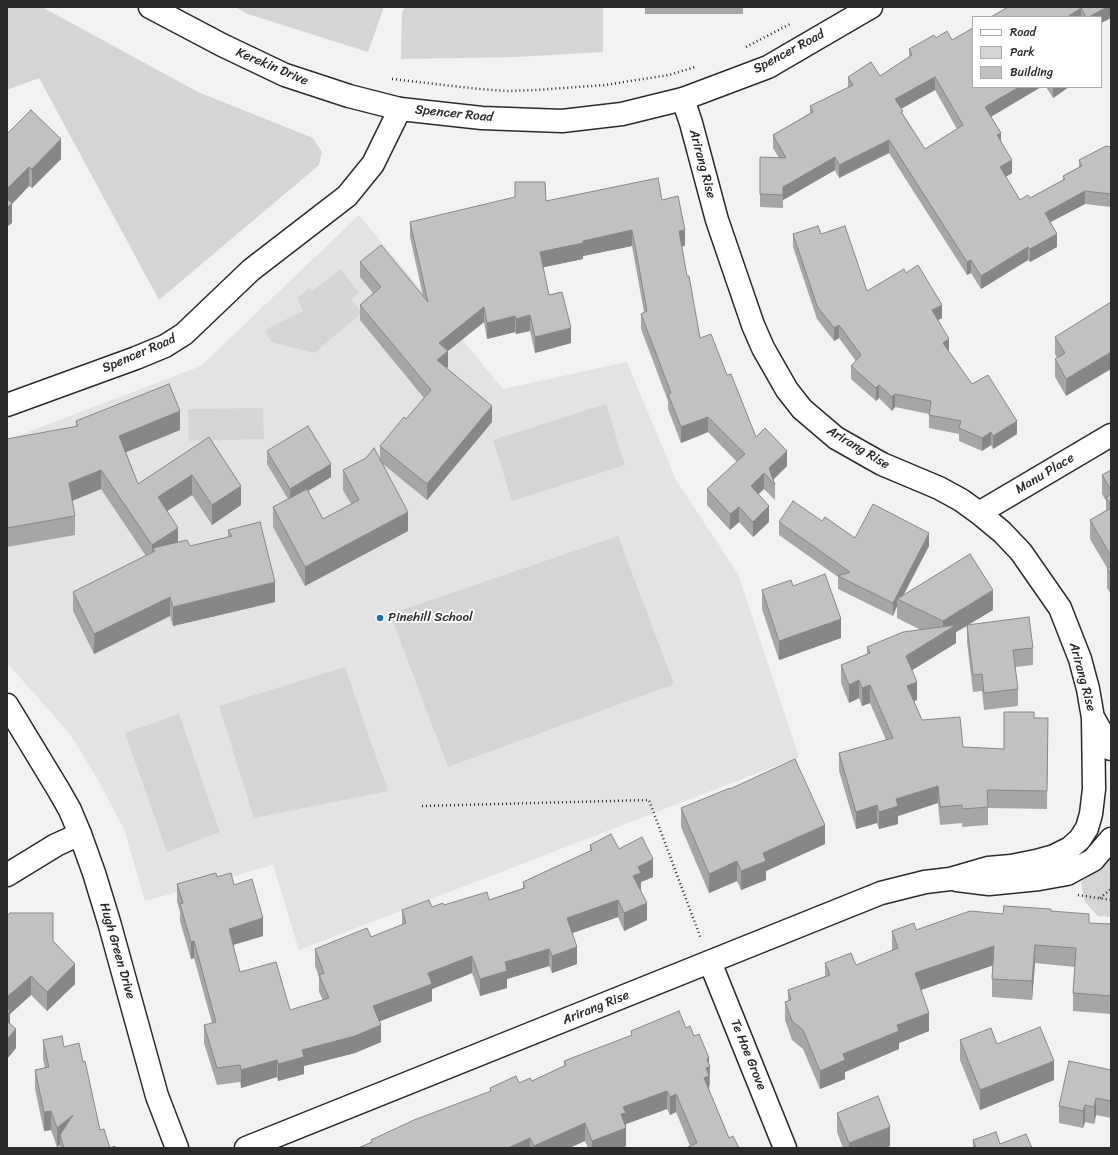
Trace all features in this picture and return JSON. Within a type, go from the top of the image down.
[{"type":"street","name":"Kerekin Drive","points":[[150,7],[222,45],[285,75],[349,96],[400,109]]},
{"type":"street","name":"Spencer Road","points":[[7,405],[136,358],[165,346],[184,334],[251,270],[347,196],[373,164],[400,109],[482,118],[562,121],[622,114],[683,99],[768,66],[871,7]]},
{"type":"street","name":"Arirang Rise","points":[[246,1148],[881,893],[926,882],[950,879],[988,868],[1011,866],[1054,856],[1070,848],[1080,839],[1102,801],[1093,718],[1088,689],[1080,659],[1060,608],[1021,552],[1002,532],[979,512],[939,488],[882,464],[836,438],[802,409],[787,390],[762,348],[717,220],[691,123],[683,99]]},
{"type":"street","name":"Manu Place","points":[[979,512],[1111,435]]},
{"type":"street","name":"Hugh Green Drive","points":[[7,705],[70,810],[80,834],[109,922],[157,1096],[177,1148]]},
{"type":"street","name":"Arirang Rise","points":[[1093,718],[1111,749]]},
{"type":"street","name":"Hugh Green Drive","points":[[7,735],[41,761]]},
{"type":"street","points":[[7,875],[56,845],[80,834]]},
{"type":"street","name":"Arirang Rise","points":[[950,879],[989,884],[1039,879],[1067,874],[1093,860],[1111,839]]},
{"type":"street","name":"Te Hoe Grove","points":[[710,962],[785,1148]]},
{"type":"path","points":[[743,49],[790,24]]},
{"type":"path","points":[[392,79],[479,89],[508,91],[536,90],[605,85],[669,75],[698,66]]},
{"type":"path","points":[[422,806],[649,800],[710,962]]},
{"type":"path","points":[[1100,898],[1111,889]]},
{"type":"path","points":[[1078,895],[1111,900]]},
{"type":"shaded area","name":"Pinehill School","points":[[359,215],[503,389],[627,362],[676,480],[738,574],[799,757],[299,950],[273,865],[145,901],[124,829],[98,780],[70,734],[7,663],[7,440],[201,366]]},
{"type":"green space","points":[[7,7],[42,7],[198,92],[313,138],[322,152],[319,165],[159,300],[39,78],[7,90]]},
{"type":"green space","points":[[235,7],[384,7],[368,52],[248,14]]},
{"type":"green space","points":[[405,7],[603,7],[603,52],[517,57],[401,59],[402,12]]},
{"type":"green space","points":[[341,269],[359,293],[351,299],[362,313],[314,353],[271,342],[265,330],[303,311],[297,298],[309,288],[312,291]]},
{"type":"green space","points":[[606,404],[625,465],[512,501],[493,440]]},
{"type":"green space","points":[[263,408],[264,439],[189,441],[188,409]]},
{"type":"green space","points":[[618,536],[674,684],[448,767],[390,614]]},
{"type":"green space","points":[[345,667],[388,791],[254,818],[219,706]]},
{"type":"green space","points":[[179,714],[220,832],[167,852],[125,733]]},
{"type":"green space","points":[[1111,854],[1111,917],[1098,916],[1085,902],[1081,882]]},
{"type":"building","points":[[1008,7],[1107,7],[1091,16],[1085,16],[1081,8],[1069,16],[993,16]]},
{"type":"building","points":[[972,29],[972,88],[1017,88],[985,107],[1001,133],[997,135],[1012,160],[1000,167],[1020,200],[1028,195],[1030,198],[1065,179],[1063,176],[1082,166],[1079,160],[1106,146],[1111,147],[1111,194],[1085,191],[1045,213],[1057,234],[1030,249],[1028,247],[981,276],[971,260],[967,262],[889,140],[839,165],[835,157],[783,187],[783,195],[760,194],[760,157],[786,158],[773,135],[813,112],[810,106],[853,85],[848,77],[871,62],[880,76],[912,55],[909,49],[934,35],[936,38],[947,31],[952,40]],"holes":[[[935,77],[963,125],[925,149],[901,112],[903,111],[895,99]]]},
{"type":"building","points":[[31,110],[61,139],[32,169],[29,167],[7,189],[7,134]]},
{"type":"building","points":[[658,178],[662,200],[678,196],[685,230],[679,231],[700,338],[711,334],[727,375],[731,374],[756,437],[765,428],[787,451],[769,468],[775,485],[764,473],[751,486],[769,506],[753,522],[739,507],[730,514],[707,489],[745,454],[708,417],[681,427],[668,394],[671,393],[641,314],[647,311],[632,230],[583,241],[583,243],[540,252],[549,295],[562,292],[571,328],[535,337],[530,315],[516,319],[515,316],[487,323],[484,307],[439,343],[448,351],[437,360],[492,406],[427,484],[380,446],[404,417],[406,419],[431,390],[360,305],[381,287],[360,262],[381,245],[428,302],[410,222],[515,197],[515,182],[545,182],[546,201]]},
{"type":"building","points":[[7,199],[12,203],[7,208]]},
{"type":"building","points":[[818,226],[821,234],[845,226],[867,291],[904,269],[906,273],[918,265],[942,305],[932,310],[949,339],[943,343],[972,384],[988,375],[1017,421],[993,436],[991,432],[982,438],[959,428],[961,421],[929,415],[931,401],[895,394],[892,397],[879,385],[876,388],[851,366],[861,355],[839,325],[834,328],[817,306],[793,234]]},
{"type":"building","points":[[1111,302],[1111,352],[1066,379],[1055,359],[1065,353],[1055,337]]},
{"type":"building","points":[[169,384],[180,411],[119,436],[138,484],[209,437],[241,486],[212,505],[192,475],[158,497],[178,528],[152,545],[101,470],[69,483],[75,516],[7,528],[7,439],[78,426],[76,421]]},
{"type":"building","points":[[308,426],[331,464],[290,489],[267,451]]},
{"type":"building","points":[[374,448],[408,512],[305,567],[273,507],[307,489],[323,519],[359,500],[343,470],[366,458]]},
{"type":"building","points":[[1111,470],[1111,490],[1102,475]]},
{"type":"building","points":[[1111,495],[1111,505],[1106,497]]},
{"type":"building","points":[[793,501],[822,521],[825,517],[855,538],[873,504],[929,533],[893,603],[838,576],[850,572],[779,522]]},
{"type":"building","points":[[1111,508],[1111,556],[1090,520]]},
{"type":"building","points":[[260,522],[275,582],[173,607],[170,597],[94,634],[73,592],[155,551],[153,548],[187,540],[190,546],[232,536],[228,530]]},
{"type":"building","points":[[970,554],[993,590],[943,621],[897,599]]},
{"type":"building","points":[[1111,566],[1111,575],[1107,568]]},
{"type":"building","points":[[825,574],[841,619],[779,641],[762,590],[791,580],[793,586]]},
{"type":"building","points":[[1029,617],[1033,648],[1013,650],[1018,689],[984,693],[982,674],[973,675],[967,625]]},
{"type":"building","points":[[956,625],[906,656],[917,682],[907,686],[922,720],[960,717],[963,747],[1004,749],[1004,712],[1034,712],[1034,718],[1048,718],[1047,791],[987,790],[988,807],[962,809],[962,805],[940,807],[938,786],[896,799],[898,806],[879,812],[877,805],[856,812],[839,753],[893,738],[870,685],[862,688],[859,680],[849,685],[841,665],[870,653],[867,647],[903,632]]},
{"type":"building","points":[[795,759],[825,825],[763,853],[766,861],[741,871],[737,861],[709,874],[681,808],[730,789]]},
{"type":"building","points":[[611,834],[619,849],[642,837],[653,859],[638,867],[641,873],[633,876],[647,903],[624,913],[618,900],[567,918],[577,947],[552,956],[549,949],[505,962],[507,971],[480,979],[472,956],[428,973],[432,984],[373,1006],[381,1025],[355,1036],[302,1050],[304,1057],[278,1064],[277,1060],[241,1070],[240,1065],[217,1068],[204,1025],[216,1022],[194,941],[191,942],[180,904],[183,903],[177,884],[216,873],[217,877],[231,873],[234,885],[252,879],[263,918],[229,929],[240,972],[276,962],[290,1010],[329,998],[319,975],[324,973],[315,949],[367,928],[371,937],[406,923],[402,910],[429,900],[432,907],[443,903],[444,905],[487,892],[489,900],[525,888],[523,882],[592,850],[590,845]]},
{"type":"building","points":[[1004,906],[1051,909],[1051,911],[1089,914],[1089,923],[1111,924],[1111,996],[1073,993],[1076,948],[1035,945],[1032,981],[992,979],[994,946],[915,973],[929,1013],[897,1025],[899,1031],[843,1054],[845,1060],[820,1071],[803,1030],[792,1021],[785,1002],[791,1000],[788,990],[830,975],[825,963],[851,953],[856,965],[898,948],[892,931],[914,923],[916,930],[970,911],[1003,914]]},
{"type":"building","points":[[10,913],[53,913],[53,941],[75,964],[47,992],[31,976],[7,997],[7,916]]},
{"type":"building","points":[[679,1011],[686,1028],[690,1026],[694,1036],[699,1034],[709,1058],[707,1059],[710,1067],[706,1068],[709,1076],[704,1078],[729,1138],[733,1136],[739,1148],[686,1148],[697,1143],[676,1094],[670,1097],[667,1091],[623,1107],[626,1113],[621,1114],[626,1128],[592,1141],[585,1123],[534,1146],[530,1138],[508,1148],[358,1148],[372,1142],[371,1140],[414,1120],[491,1091],[490,1088],[516,1076],[519,1083],[530,1078],[532,1081],[566,1065],[564,1061],[632,1035],[631,1031]]},
{"type":"building","points":[[7,1021],[16,1029],[7,1039]]},
{"type":"building","points":[[1040,1027],[1054,1061],[980,1090],[960,1040],[991,1028],[997,1044]]},
{"type":"building","points":[[62,1036],[64,1047],[79,1043],[83,1062],[85,1061],[100,1130],[104,1129],[110,1148],[64,1148],[60,1135],[73,1115],[57,1128],[51,1111],[44,1112],[35,1070],[49,1067],[43,1040]]},
{"type":"building","points":[[1069,1061],[1111,1070],[1111,1101],[1096,1098],[1094,1107],[1085,1105],[1083,1111],[1059,1106]]},
{"type":"building","points":[[878,1096],[890,1127],[849,1143],[837,1113]]},
{"type":"building","points":[[996,1132],[1000,1144],[1026,1134],[1032,1148],[976,1148],[973,1140]]},
{"type":"place","name":"Pinehill School","points":[[380,618]]}]
